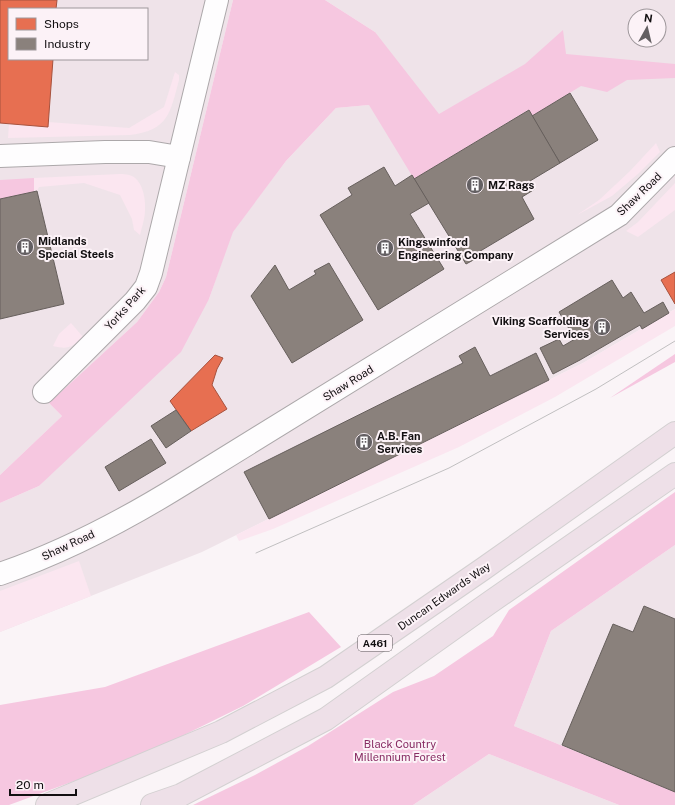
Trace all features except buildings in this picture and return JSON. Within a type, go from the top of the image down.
[{"type":"highway","name":"Duncan Edwards Way","points":[[47,805],[221,732],[326,677],[483,569],[675,433]]},
{"type":"highway","points":[[152,805],[181,795],[326,719],[675,474]]},
{"type":"street","name":"Yorks Park","points":[[44,392],[135,301],[146,286],[151,273],[180,157],[216,0]]},
{"type":"street","points":[[0,156],[149,152],[180,157]]},
{"type":"street","name":"Shaw Road","points":[[0,574],[65,549],[177,488],[619,215],[675,158]]},
{"type":"shaded area","points":[[0,0],[233,0],[166,277],[159,292],[137,322],[49,403],[62,416],[0,475]]},
{"type":"shaded area","points":[[325,0],[675,0],[675,309],[583,363],[202,552],[0,632],[0,503],[39,486],[209,299],[232,232],[286,161],[336,108],[369,105],[375,32]]},
{"type":"shaded area","points":[[175,72],[179,75],[179,80],[170,111],[160,124],[143,133],[130,135],[8,138],[9,124],[47,127],[48,122],[129,128],[164,107]]},
{"type":"shaded area","points":[[656,143],[660,152],[638,174],[612,196],[577,215],[599,200],[630,171]]},
{"type":"shaded area","points":[[127,174],[137,180],[144,194],[145,213],[140,235],[134,230],[132,219],[120,195],[84,183],[39,187],[37,191],[34,192],[34,178]]},
{"type":"shaded area","points":[[675,183],[675,210],[638,237],[626,231],[638,222]]},
{"type":"shaded area","points":[[675,309],[675,326],[555,397],[459,447],[273,529],[239,541],[236,535],[583,363]]},
{"type":"shaded area","points":[[71,323],[83,337],[70,347],[62,348],[53,346],[59,334]]},
{"type":"shaded area","points":[[675,545],[675,792],[514,726],[551,631]]},
{"type":"shaded area","points":[[79,561],[91,596],[0,632],[0,591]]},
{"type":"shaded area","points":[[489,754],[619,805],[413,805]]},
{"type":"green space","points":[[233,0],[325,0],[375,32],[439,114],[525,64],[563,30],[566,54],[675,64],[675,78],[627,80],[607,92],[581,86],[532,116],[528,110],[414,179],[369,105],[336,108],[286,161],[233,232],[209,299],[181,352],[39,486],[0,503],[0,475],[62,416],[49,403],[137,322],[159,292],[166,277]]},
{"type":"green space","points":[[34,178],[34,192],[0,199],[0,180]]},
{"type":"green space","points":[[675,354],[675,362],[610,398]]},
{"type":"green space","name":"Black Country Millennium Forest","points":[[675,492],[675,545],[551,631],[514,726],[675,792],[675,805],[619,805],[489,754],[413,805],[193,805],[255,775],[308,746],[393,692],[434,676],[493,636],[509,610]]},
{"type":"green space","points":[[309,612],[341,647],[243,706],[180,737],[107,769],[9,805],[0,805],[0,705],[105,687]]},
{"type":"tram line","points":[[256,553],[449,468],[596,389],[675,341]]},
{"type":"place","name":"MZ Rags","points":[[475,185]]},
{"type":"place","name":"Midlands Special Steels","points":[[25,247]]},
{"type":"place","name":"Kingswinford Engineering Company","points":[[385,248]]},
{"type":"place","name":"Viking Scaffolding Services","points":[[602,327]]},
{"type":"place","name":"A.B. Fan Services","points":[[364,442]]}]
